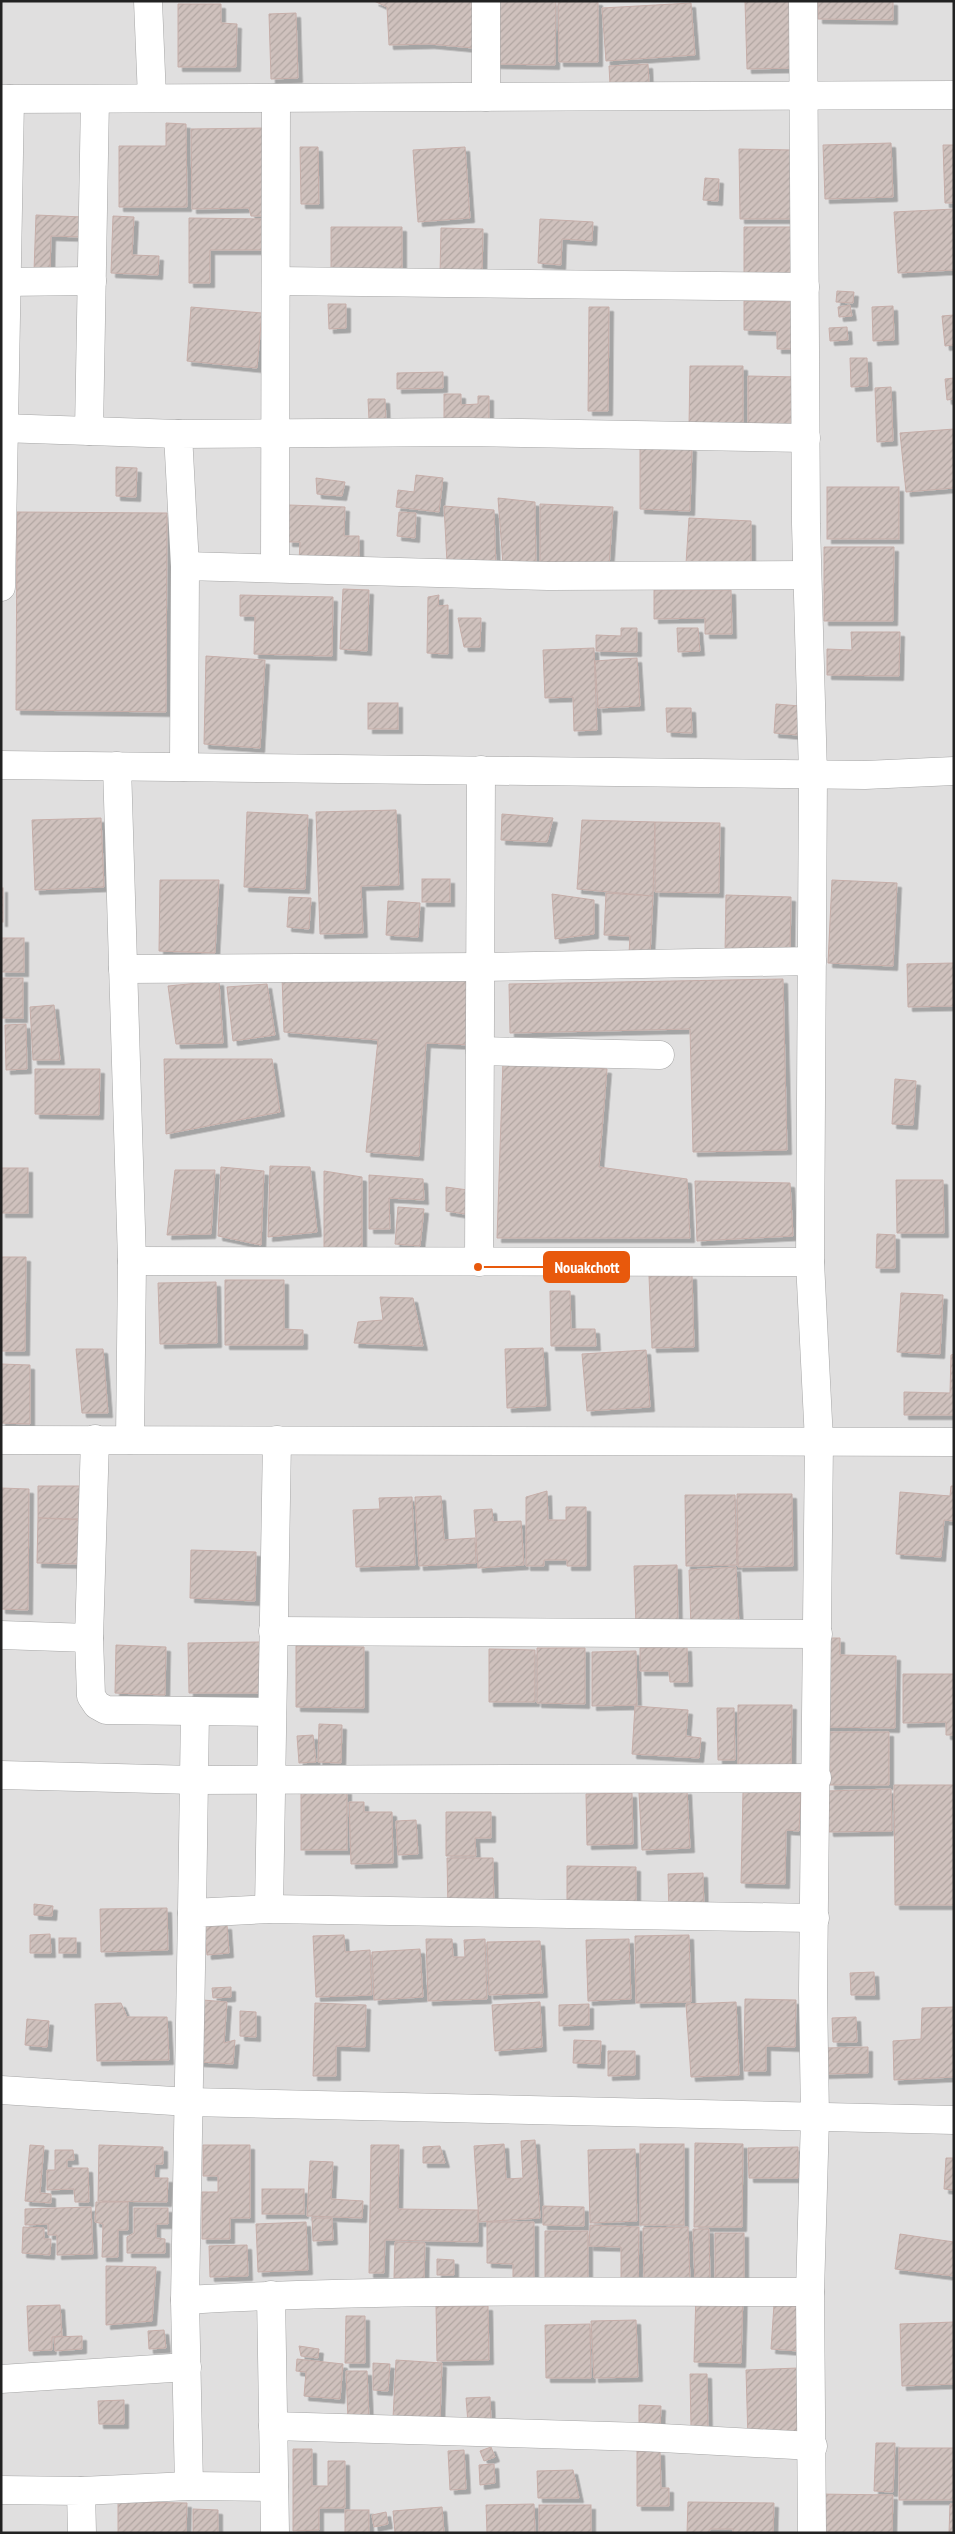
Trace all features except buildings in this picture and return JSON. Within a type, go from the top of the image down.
[{"type":"street","points":[[148,1],[152,98]]},
{"type":"street","points":[[486,1],[486,97]]},
{"type":"street","points":[[803,1],[807,575],[813,774],[810,1262],[820,1441],[816,1778],[815,2118],[810,2292],[813,2446],[812,2533]]},
{"type":"street","points":[[1,587],[6,99],[954,95]]},
{"type":"street","points":[[275,568],[276,98]]},
{"type":"street","points":[[90,431],[94,99]]},
{"type":"street","points":[[4,282],[92,280]]},
{"type":"street","points":[[276,281],[804,288]]},
{"type":"street","points":[[3,428],[178,434],[276,435],[466,432],[806,438]]},
{"type":"street","points":[[178,434],[185,566],[184,767]]},
{"type":"street","points":[[185,566],[548,576],[807,575]]},
{"type":"street","points":[[1,765],[813,774],[954,771]]},
{"type":"street","points":[[117,766],[132,1261],[130,1440]]},
{"type":"street","points":[[479,1262],[482,770]]},
{"type":"street","points":[[123,969],[481,967],[812,961]]},
{"type":"street","points":[[480,1051],[660,1056]]},
{"type":"street","points":[[132,1261],[810,1262]]},
{"type":"street","points":[[95,1439],[88,1638],[91,1696],[97,1705],[106,1710],[272,1712]]},
{"type":"street","points":[[1,1440],[954,1442]]},
{"type":"street","points":[[269,1909],[277,1440]]},
{"type":"street","points":[[273,1631],[818,1634]]},
{"type":"street","points":[[1,1636],[88,1638]]},
{"type":"street","points":[[189,2486],[185,2300],[195,1711]]},
{"type":"street","points":[[1,1775],[194,1780],[271,1778],[816,1778]]},
{"type":"street","points":[[192,1913],[269,1909],[815,1918]]},
{"type":"street","points":[[1,2090],[189,2102],[954,2120]]},
{"type":"street","points":[[185,2300],[271,2295],[810,2292]]},
{"type":"street","points":[[271,2295],[275,2533]]},
{"type":"street","points":[[1,2379],[187,2367]]},
{"type":"street","points":[[273,2426],[643,2437],[813,2446]]},
{"type":"street","points":[[1,2490],[82,2491],[189,2486],[274,2487]]},
{"type":"street","points":[[82,2491],[82,2533]]},
{"type":"shaded area","points":[[1,1],[954,1],[954,2533],[1,2533]]},
{"type":"place","name":"Nouakchott","points":[[478,1267]]}]
